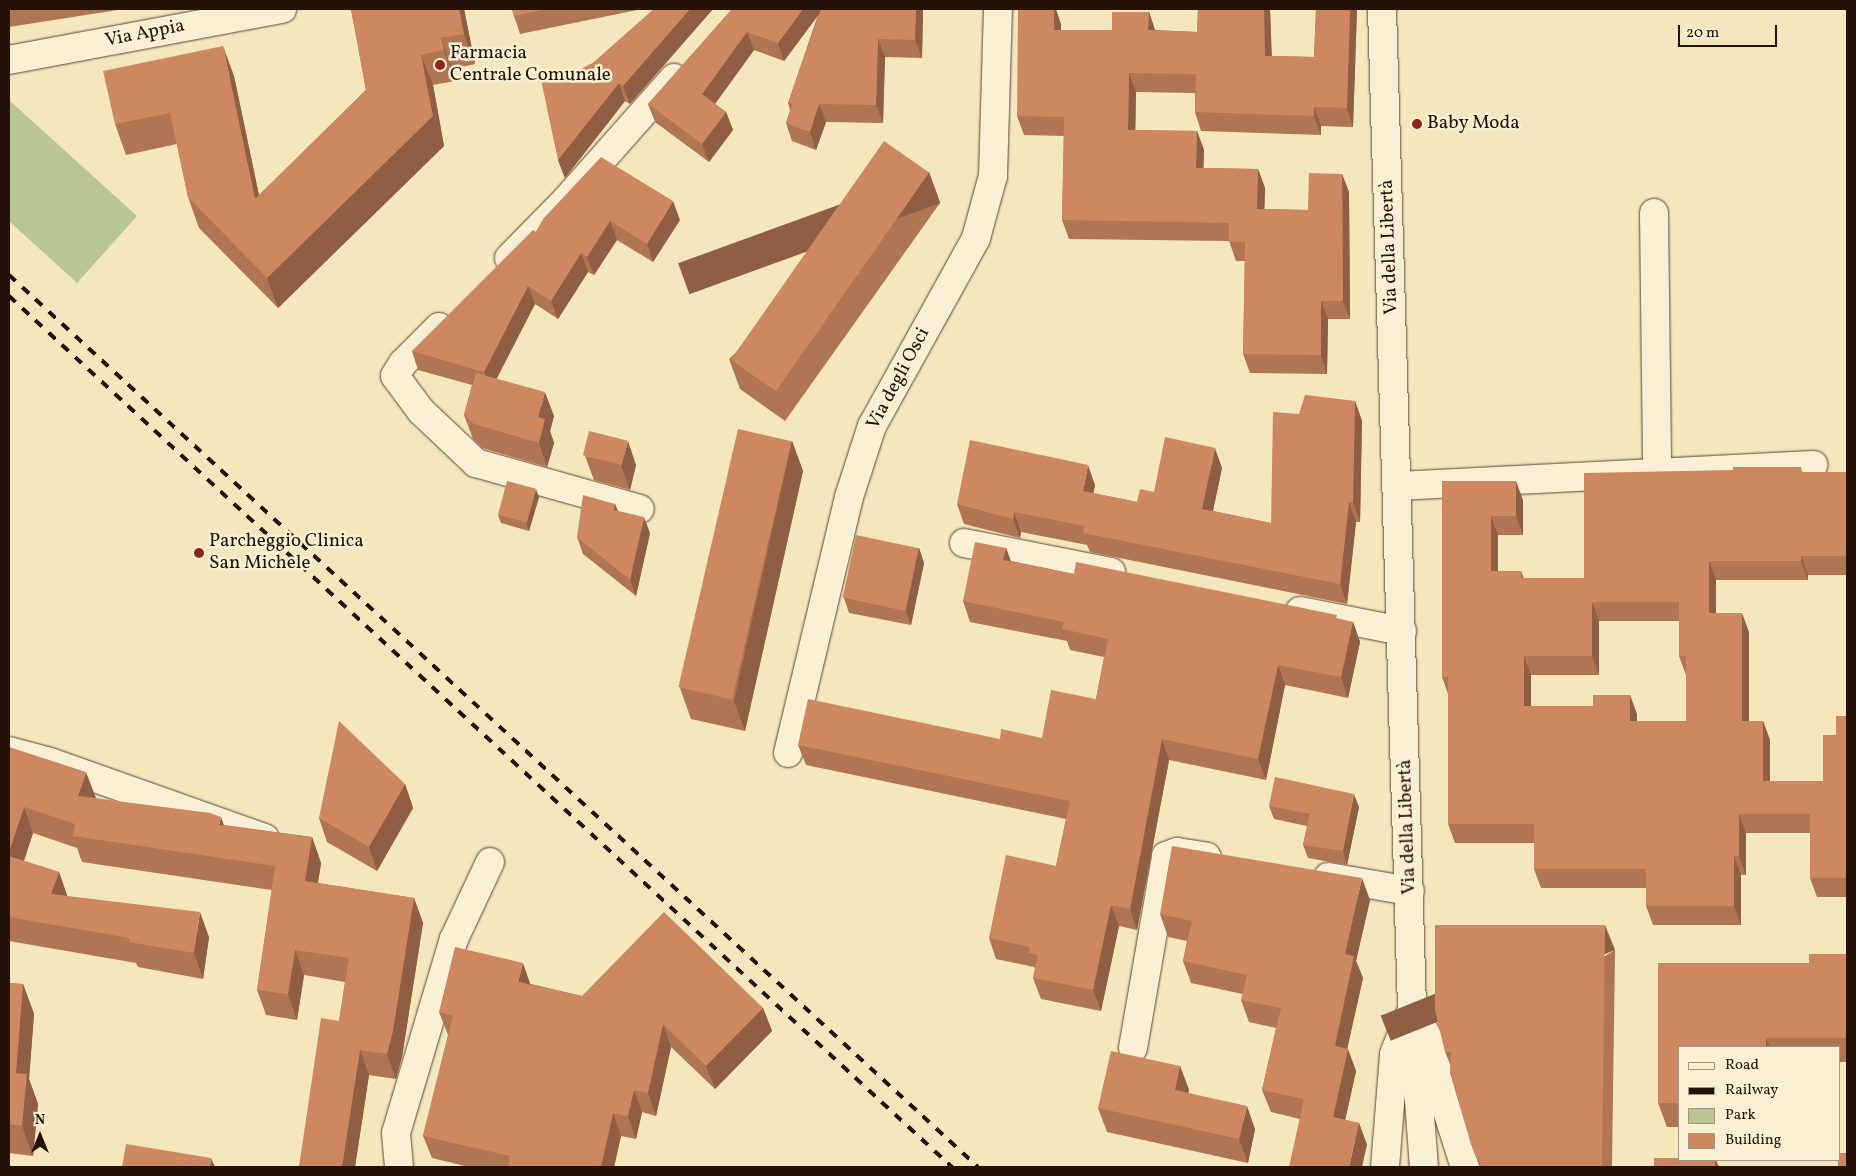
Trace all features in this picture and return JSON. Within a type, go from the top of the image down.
[{"type":"street","name":"Via Appia","points":[[9,60],[282,9]]},
{"type":"street","name":"Via degli Osci","points":[[788,753],[849,497],[872,426],[976,238],[993,176],[998,9]]},
{"type":"street","name":"Via della Libertà","points":[[1382,9],[1410,891],[1412,1008],[1424,1167]]},
{"type":"street","points":[[492,275],[566,200],[690,60]]},
{"type":"street","points":[[1654,213],[1657,472]]},
{"type":"street","points":[[458,309],[403,363],[395,376],[421,411],[476,463],[640,509]]},
{"type":"street","points":[[1397,486],[1814,465]]},
{"type":"street","points":[[964,543],[1139,578]]},
{"type":"street","points":[[1276,606],[1402,631]]},
{"type":"street","points":[[9,751],[50,762],[265,838]]},
{"type":"street","points":[[1133,1048],[1166,856],[1177,852],[1235,862]]},
{"type":"street","points":[[399,1167],[396,1133],[454,939],[490,862]]},
{"type":"street","points":[[1303,873],[1410,891]]},
{"type":"street","points":[[1385,1167],[1394,1054],[1412,1008]]},
{"type":"street","points":[[1412,1008],[1433,1048],[1442,1095],[1465,1167]]},
{"type":"green space","points":[[9,100],[137,216],[77,283],[9,221]]},
{"type":"building","points":[[351,9],[459,9],[464,34],[441,38],[444,50],[421,55],[433,116],[267,278],[188,197],[170,113],[115,124],[103,71],[223,46],[255,199],[366,90]]},
{"type":"building","points":[[512,9],[547,9],[514,16]]},
{"type":"building","points":[[654,9],[690,9],[623,86],[619,83],[558,160],[540,75],[581,69],[593,63]]},
{"type":"building","points":[[732,9],[803,9],[778,43],[747,32],[702,94],[726,112],[702,144],[648,104]]},
{"type":"building","points":[[821,9],[916,9],[915,40],[878,39],[876,105],[819,104],[810,132],[786,123],[793,103],[788,103]]},
{"type":"building","points":[[1018,9],[1054,9],[1054,30],[1112,30],[1112,12],[1149,12],[1148,30],[1197,32],[1198,9],[1264,9],[1265,56],[1314,57],[1316,9],[1350,9],[1347,108],[1314,107],[1314,116],[1195,112],[1196,74],[1129,73],[1128,130],[1197,131],[1196,168],[1258,169],[1257,209],[1308,210],[1309,173],[1342,174],[1343,301],[1321,301],[1321,355],[1243,354],[1245,242],[1229,242],[1229,223],[1062,220],[1064,117],[1017,116]]},
{"type":"building","points":[[884,141],[929,173],[776,391],[731,360]]},
{"type":"building","points":[[601,157],[673,201],[647,244],[610,221],[587,257],[581,253],[551,301],[528,286],[484,372],[412,351],[533,230],[536,232],[544,218]]},
{"type":"building","points":[[476,373],[545,392],[538,417],[545,419],[539,443],[474,424],[464,415]]},
{"type":"building","points":[[1305,395],[1355,401],[1353,502],[1349,502],[1340,584],[1083,533],[1084,526],[1014,512],[1013,519],[957,504],[970,440],[1088,465],[1083,491],[1137,502],[1140,489],[1154,492],[1165,437],[1215,448],[1202,509],[1271,523],[1273,412],[1299,414]]},
{"type":"building","points":[[738,429],[792,441],[732,700],[678,687]]},
{"type":"building","points":[[589,431],[628,441],[622,465],[583,455]]},
{"type":"building","points":[[1733,467],[1801,467],[1801,472],[1847,472],[1847,556],[1801,556],[1801,561],[1709,561],[1709,613],[1742,613],[1742,721],[1763,721],[1763,781],[1823,781],[1823,735],[1836,735],[1836,716],[1847,716],[1847,878],[1810,878],[1810,814],[1739,814],[1739,856],[1734,856],[1734,906],[1646,906],[1646,869],[1534,869],[1534,824],[1448,824],[1448,677],[1442,677],[1442,481],[1516,481],[1516,516],[1491,516],[1491,571],[1521,571],[1521,578],[1584,578],[1584,473],[1733,470]],"holes":[[[1592,602],[1679,602],[1679,656],[1686,656],[1686,721],[1630,721],[1630,695],[1593,695],[1593,706],[1524,706],[1524,656],[1592,656]]]},
{"type":"building","points":[[507,481],[536,489],[527,523],[498,515]]},
{"type":"building","points":[[583,495],[615,504],[614,510],[644,517],[630,580],[577,537]]},
{"type":"building","points":[[856,535],[919,548],[905,611],[843,598]]},
{"type":"building","points":[[975,542],[1006,548],[1003,560],[1074,574],[1076,562],[1337,615],[1336,618],[1353,622],[1341,677],[1278,665],[1258,759],[1162,739],[1130,909],[1111,905],[1093,990],[1033,978],[1038,955],[1029,953],[1030,947],[989,938],[1006,855],[1056,866],[1070,801],[798,745],[808,699],[1000,739],[1001,729],[1042,738],[1051,690],[1096,699],[1108,639],[1062,629],[1064,622],[963,601]]},
{"type":"building","points":[[339,721],[405,784],[369,847],[319,818]]},
{"type":"building","points":[[9,747],[86,772],[78,796],[210,813],[221,817],[219,825],[312,837],[305,881],[414,898],[393,1031],[387,1054],[360,1050],[342,1167],[299,1167],[321,1018],[339,1021],[349,958],[295,950],[288,994],[257,990],[275,866],[73,836],[75,824],[24,807],[9,852]]},
{"type":"building","points":[[1275,777],[1354,794],[1343,851],[1303,845],[1310,814],[1269,806]]},
{"type":"building","points":[[1172,846],[1362,878],[1345,954],[1354,956],[1335,1046],[1348,1049],[1333,1117],[1359,1123],[1349,1167],[1289,1167],[1304,1099],[1262,1090],[1281,1008],[1241,1000],[1247,975],[1183,961],[1192,921],[1160,914]]},
{"type":"building","points":[[9,856],[59,872],[51,894],[200,912],[194,953],[129,942],[129,938],[9,917]]},
{"type":"building","points":[[664,912],[763,1008],[706,1066],[663,1024],[648,1093],[634,1090],[628,1116],[613,1113],[601,1167],[509,1167],[510,1156],[423,1136],[453,1016],[439,1012],[455,947],[523,963],[518,982],[582,996]]},
{"type":"building","points":[[1435,925],[1605,925],[1602,1167],[1481,1167],[1471,1144],[1450,1073],[1451,1052],[1445,1052],[1435,1010]]},
{"type":"building","points":[[1809,954],[1847,954],[1847,1038],[1766,1038],[1766,1046],[1678,1046],[1678,1103],[1658,1103],[1658,963],[1809,963]]},
{"type":"building","points":[[9,983],[23,984],[16,1073],[27,1074],[22,1126],[9,1124]]},
{"type":"building","points":[[1111,1051],[1180,1066],[1175,1090],[1247,1106],[1239,1139],[1098,1108]]},
{"type":"building","points":[[126,1144],[211,1158],[210,1167],[122,1167]]},
{"type":"building","points":[[1841,1153],[1847,1153],[1847,1167],[1838,1167],[1838,1161],[1841,1161]]},
{"type":"building","points":[[1654,1158],[1678,1158],[1678,1161],[1715,1161],[1715,1167],[1654,1167]]},
{"type":"railway","points":[[9,275],[978,1167]]},
{"type":"railway","points":[[9,296],[952,1167]]},
{"type":"place","name":"Farmacia Centrale Comunale","points":[[440,65]]},
{"type":"place","name":"Baby Moda","points":[[1417,124]]},
{"type":"place","name":"Parcheggio Clinica San Michele","points":[[199,553]]}]
